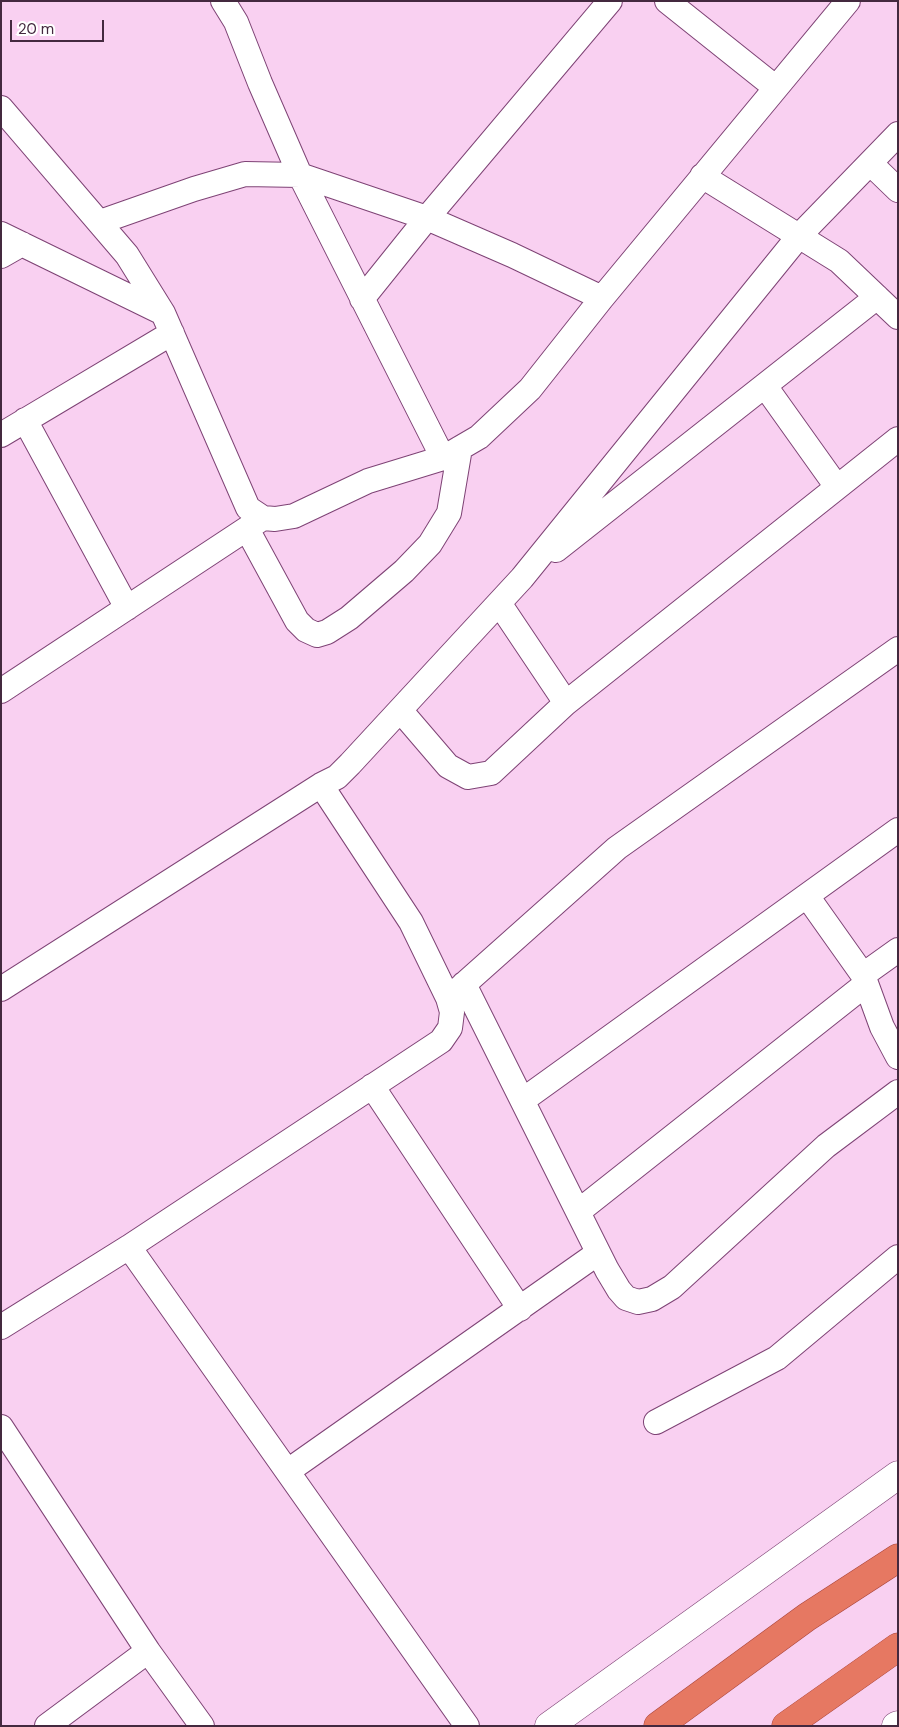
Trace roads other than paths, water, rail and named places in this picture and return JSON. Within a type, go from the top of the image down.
[{"type":"highway","points":[[658,1726],[807,1617],[898,1558]]},
{"type":"highway","points":[[786,1726],[898,1646]]},
{"type":"street","points":[[1,108],[127,256],[167,323],[297,621],[306,630],[317,635],[327,632],[349,618],[404,570],[430,544],[449,513],[452,453],[362,299],[300,175],[236,22],[223,1]]},
{"type":"street","points":[[362,299],[427,218],[610,1]]},
{"type":"street","points":[[668,1],[776,88]]},
{"type":"street","points":[[1,691],[255,524],[294,516],[368,481],[452,453],[479,437],[530,389],[602,298],[848,1]]},
{"type":"street","points":[[1,989],[321,785],[337,778],[522,578],[799,236],[898,134]]},
{"type":"street","points":[[870,163],[898,190]]},
{"type":"street","points":[[100,222],[194,189],[245,174],[300,175],[427,218],[512,255],[602,298]]},
{"type":"street","points":[[702,176],[839,261],[898,317]]},
{"type":"street","points":[[1,256],[11,239],[167,323]]},
{"type":"street","points":[[522,578],[877,297]]},
{"type":"street","points":[[1,435],[167,323]]},
{"type":"street","points":[[765,386],[837,487]]},
{"type":"street","points":[[25,420],[127,608]]},
{"type":"street","points":[[400,710],[448,766],[468,777],[491,773],[566,703],[898,439]]},
{"type":"street","points":[[499,603],[566,703]]},
{"type":"street","points":[[1,1327],[129,1247],[441,1041],[450,1028],[456,991],[616,848],[898,649]]},
{"type":"street","points":[[321,785],[412,922],[523,1100],[598,1253],[619,1290],[626,1298],[638,1302],[652,1299],[672,1287],[826,1146],[898,1092]]},
{"type":"street","points":[[523,1100],[898,830]]},
{"type":"street","points":[[807,896],[865,979],[882,1027],[898,1057]]},
{"type":"street","points":[[579,1211],[865,979],[898,950]]},
{"type":"street","points":[[372,1086],[520,1309]]},
{"type":"street","points":[[129,1247],[288,1471],[461,1723]]},
{"type":"street","points":[[288,1471],[598,1253]]},
{"type":"street","points":[[656,1422],[777,1358],[898,1257]]},
{"type":"street","points":[[1,1427],[148,1651],[202,1726]]},
{"type":"street","points":[[550,1726],[898,1475]]},
{"type":"street","points":[[47,1726],[148,1651]]}]
